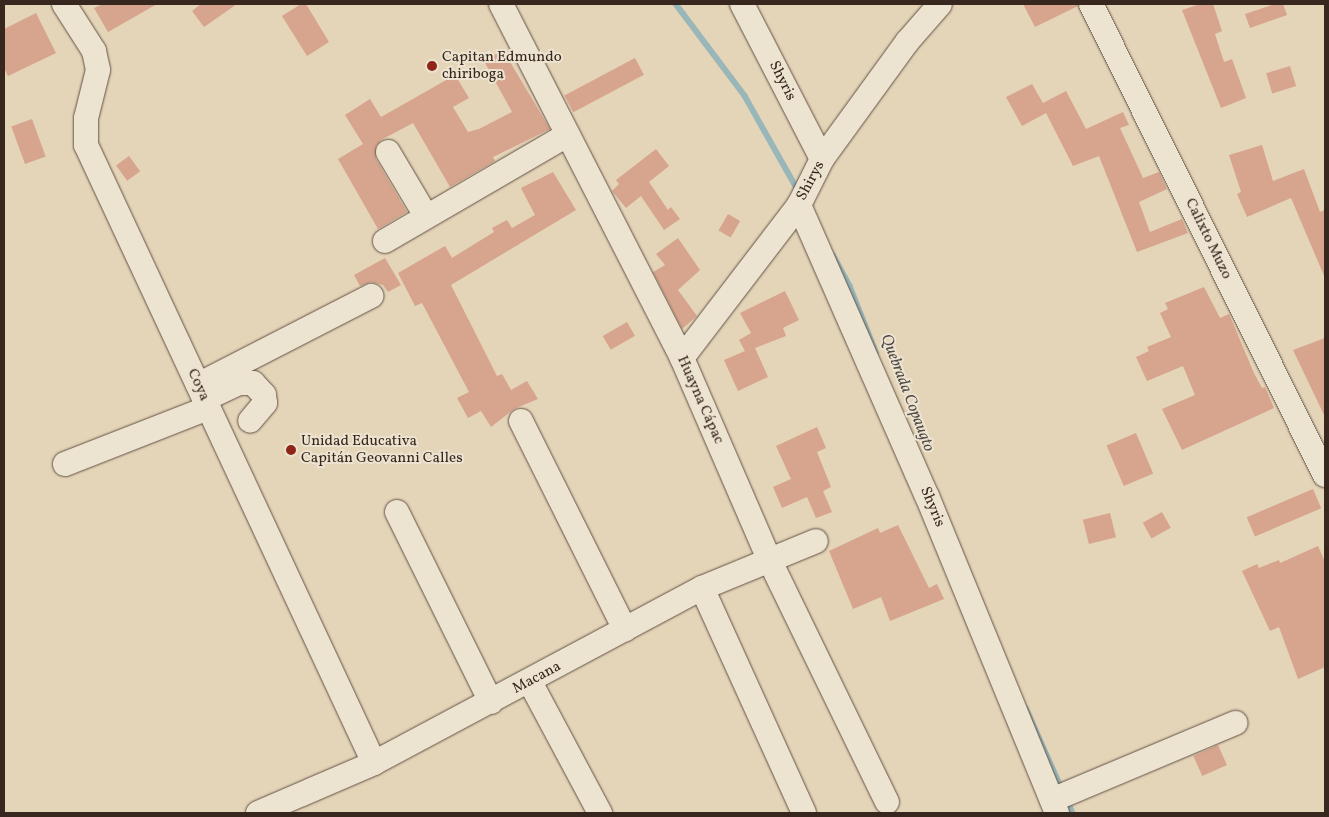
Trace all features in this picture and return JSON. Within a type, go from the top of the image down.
[{"type":"street","name":"Coya","points":[[64,4],[94,52],[98,70],[86,118],[86,145],[374,763]]},
{"type":"street","name":"Huayna Cápac","points":[[501,4],[530,54],[567,135],[682,358],[769,559],[888,802]]},
{"type":"street","name":"Shyris","points":[[742,4],[822,158]]},
{"type":"street","name":"Shirys","points":[[682,358],[799,205],[822,158],[907,42],[940,4]]},
{"type":"street","name":"Calixto Muzo","points":[[1091,4],[1325,475]]},
{"type":"street","points":[[385,241],[567,135]]},
{"type":"street","points":[[388,152],[426,216]]},
{"type":"street","name":"Shyris","points":[[799,205],[927,496],[1054,807]]},
{"type":"street","points":[[203,398],[371,296]]},
{"type":"street","points":[[65,464],[203,398],[239,383],[253,383],[264,395],[265,403],[250,421]]},
{"type":"street","points":[[521,422],[625,630]]},
{"type":"street","points":[[396,512],[491,702]]},
{"type":"street","name":"Macana","points":[[258,813],[374,763],[530,682],[702,588],[816,541]]},
{"type":"street","points":[[702,588],[804,813]]},
{"type":"street","points":[[530,682],[600,813]]},
{"type":"street","points":[[1054,807],[1235,723]]},
{"type":"building","points":[[103,4],[157,4],[108,32],[94,8]]},
{"type":"building","points":[[201,4],[237,4],[204,27],[192,11]]},
{"type":"building","points":[[301,4],[306,4],[329,42],[307,56],[282,16]]},
{"type":"building","points":[[1023,4],[1077,4],[1078,6],[1035,27]]},
{"type":"building","points":[[1200,4],[1213,4],[1222,31],[1215,34],[1224,62],[1232,59],[1246,98],[1221,108],[1182,10]]},
{"type":"building","points":[[1275,4],[1283,4],[1287,15],[1250,28],[1245,14]]},
{"type":"building","points":[[36,13],[56,53],[8,76],[4,68],[4,29]]},
{"type":"building","points":[[503,50],[550,129],[493,157],[495,161],[450,187],[413,123],[381,140],[376,146],[376,159],[407,212],[378,229],[338,159],[363,144],[345,115],[370,99],[381,117],[455,75],[469,98],[453,107],[468,132],[479,129],[512,112],[484,61]]},
{"type":"building","points":[[635,58],[644,75],[573,112],[564,96]]},
{"type":"building","points":[[1290,66],[1296,86],[1272,93],[1266,73]]},
{"type":"building","points":[[1032,84],[1043,103],[1066,91],[1086,129],[1123,112],[1129,125],[1120,128],[1143,178],[1159,172],[1167,189],[1139,202],[1150,232],[1182,219],[1188,233],[1137,252],[1099,156],[1073,166],[1046,113],[1022,126],[1006,97]]},
{"type":"building","points":[[32,119],[46,157],[25,164],[11,127]]},
{"type":"building","points":[[1262,145],[1273,181],[1304,169],[1320,212],[1325,210],[1325,278],[1291,198],[1247,217],[1237,194],[1241,192],[1229,155]]},
{"type":"building","points":[[656,149],[669,166],[649,182],[668,210],[671,207],[680,219],[664,230],[641,196],[626,208],[612,191],[619,184],[616,180]]},
{"type":"building","points":[[129,156],[140,171],[127,181],[116,165]]},
{"type":"building","points":[[553,172],[576,210],[451,285],[497,376],[502,374],[511,390],[527,381],[538,399],[514,409],[491,427],[481,411],[468,418],[457,398],[469,392],[422,303],[415,306],[398,273],[445,246],[452,258],[494,232],[492,228],[507,220],[512,228],[535,215],[521,188]]},
{"type":"building","points":[[728,214],[740,221],[731,237],[718,230]]},
{"type":"building","points":[[678,238],[700,270],[678,290],[697,316],[682,329],[653,272],[665,265],[656,254]]},
{"type":"building","points":[[385,258],[401,285],[388,292],[383,285],[371,282],[360,286],[354,275]]},
{"type":"building","points":[[1204,287],[1220,318],[1229,314],[1254,373],[1262,388],[1265,387],[1274,408],[1182,450],[1162,409],[1195,395],[1183,366],[1147,381],[1136,357],[1149,351],[1147,347],[1171,337],[1160,313],[1168,309],[1165,303]]},
{"type":"building","points":[[785,291],[799,320],[783,328],[786,336],[755,348],[768,377],[738,391],[724,360],[745,351],[739,340],[751,333],[740,313]]},
{"type":"building","points":[[627,322],[635,336],[611,350],[603,336]]},
{"type":"building","points":[[1325,338],[1325,417],[1293,350]]},
{"type":"building","points":[[817,427],[826,448],[817,452],[831,487],[823,491],[832,512],[816,518],[807,497],[782,508],[773,487],[791,479],[776,446]]},
{"type":"building","points":[[1136,433],[1153,474],[1124,486],[1107,446]]},
{"type":"building","points":[[1313,489],[1321,508],[1255,536],[1247,517]]},
{"type":"building","points":[[1162,512],[1171,528],[1151,538],[1143,523]]},
{"type":"building","points":[[1110,513],[1116,537],[1089,544],[1083,520]]},
{"type":"building","points":[[898,525],[929,588],[937,584],[944,599],[890,621],[881,597],[853,609],[829,551],[878,528],[880,533]]},
{"type":"building","points":[[1318,546],[1325,562],[1325,667],[1298,679],[1279,627],[1270,631],[1242,571],[1257,564],[1259,568],[1279,560],[1280,563]]},
{"type":"building","points":[[1218,745],[1227,765],[1202,776],[1193,756]]},
{"type":"waterway","name":"Quebrada Copaugto","points":[[676,4],[745,96],[799,192]]},
{"type":"waterway","name":"Quebrada Copaugto","points":[[833,255],[850,286],[876,352]]},
{"type":"waterway","name":"Quebrada Copaugto","points":[[1026,708],[1063,791]]},
{"type":"waterway","name":"Quebrada Copaugto","points":[[1067,799],[1073,813]]},
{"type":"place","name":"Capitan Edmundo chiriboga","points":[[432,66]]},
{"type":"place","name":"Unidad Educativa Capitán Geovanni Calles","points":[[291,450]]}]
